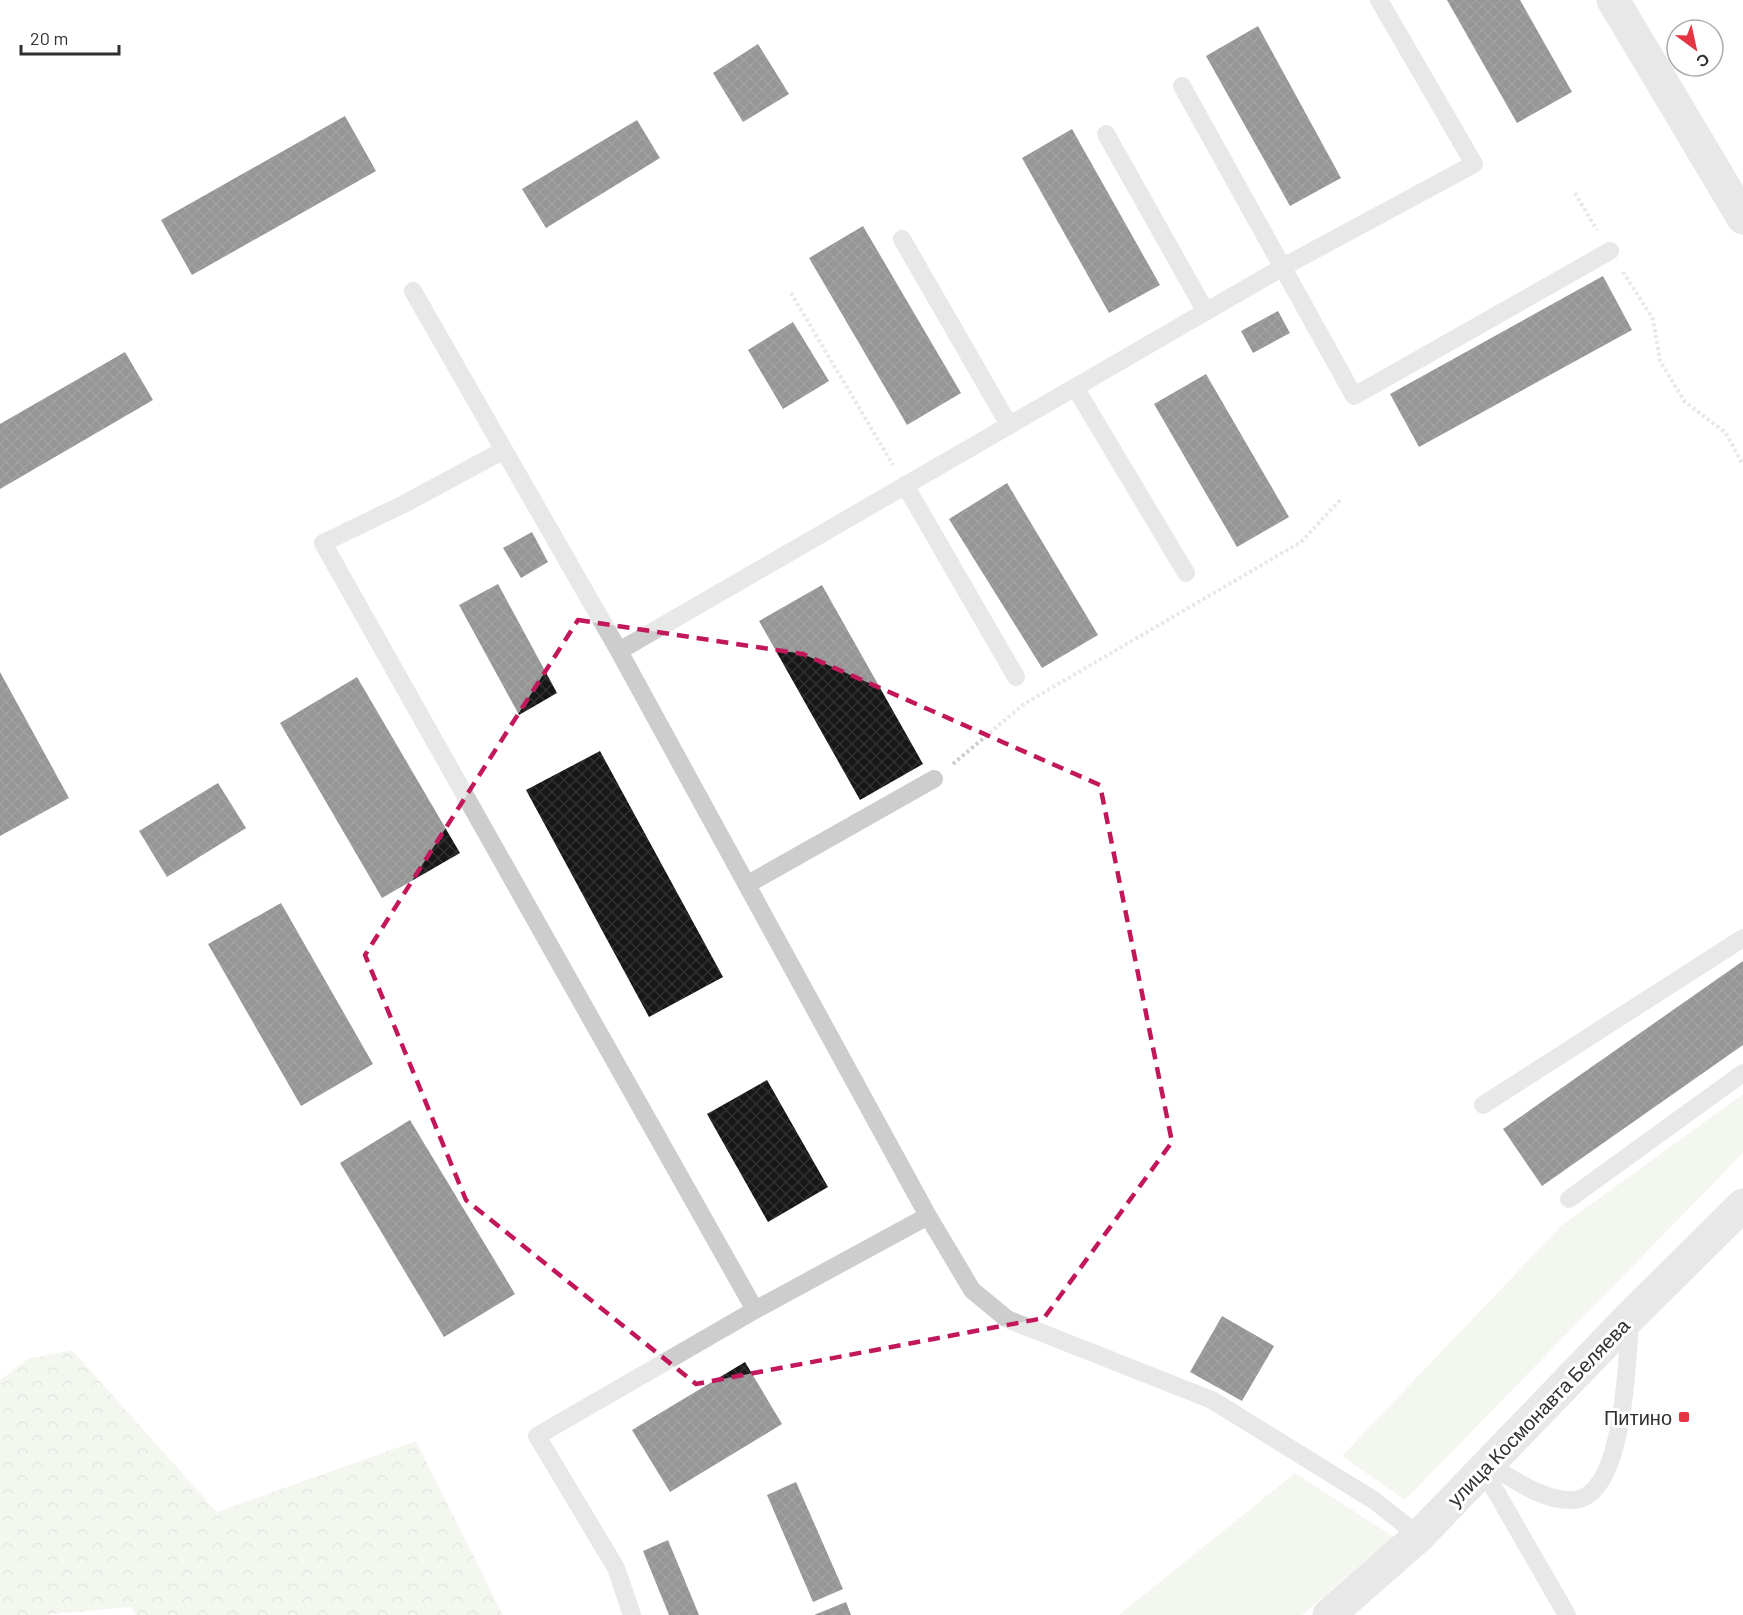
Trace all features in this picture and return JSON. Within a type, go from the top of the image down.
[{"type":"street","points":[[1613,0],[1734,182],[1743,218]]},
{"type":"street","name":"улица Космонавта Беляева","points":[[1329,1615],[1419,1536],[1630,1317],[1743,1205]]},
{"type":"lane","points":[[619,651],[1283,267],[1474,164],[1379,0]]},
{"type":"lane","points":[[1182,86],[1354,396],[1610,251]]},
{"type":"lane","points":[[1106,134],[1206,312]]},
{"type":"lane","points":[[902,240],[1009,425]]},
{"type":"lane","points":[[413,291],[619,651],[928,1216],[972,1290],[1007,1319],[1212,1400],[1375,1501],[1419,1536]]},
{"type":"lane","points":[[1075,387],[1186,573]]},
{"type":"lane","points":[[504,450],[404,504],[323,543],[756,1310]]},
{"type":"lane","points":[[905,485],[1016,676]]},
{"type":"lane","points":[[747,884],[934,779]]},
{"type":"lane","points":[[1483,1105],[1743,938]]},
{"type":"lane","points":[[1569,1199],[1743,1073]]},
{"type":"lane","points":[[632,1615],[616,1568],[537,1436],[756,1310],[928,1216]]},
{"type":"lane","points":[[1487,1468],[1529,1488],[1560,1499],[1577,1500],[1592,1494],[1612,1459],[1624,1393],[1630,1317]]},
{"type":"lane","points":[[1487,1468],[1567,1615]]},
{"type":"path","points":[[1575,194],[1653,320],[1660,361],[1685,402],[1726,433],[1743,465]]},
{"type":"path","points":[[791,293],[905,485]]},
{"type":"path","points":[[934,779],[1024,704],[1301,542],[1342,498]]},
{"type":"highlighted area","points":[[578,620],[803,654],[1100,785],[1172,1142],[1044,1318],[696,1384],[466,1200],[365,955]]},
{"type":"green space","points":[[1743,1094],[1743,1153],[1405,1500],[1342,1456],[1561,1226]]},
{"type":"green space","points":[[72,1350],[217,1512],[416,1441],[503,1615],[136,1615],[131,1607],[43,1615],[0,1615],[0,1380],[28,1359]]},
{"type":"green space","points":[[1295,1473],[1394,1537],[1302,1615],[1119,1615]]},
{"type":"building","points":[[1447,0],[1520,0],[1572,92],[1517,123]]},
{"type":"building","points":[[1258,26],[1341,178],[1290,206],[1206,56]]},
{"type":"building","points":[[758,44],[789,94],[743,122],[713,73]]},
{"type":"building","points":[[345,116],[376,171],[192,275],[161,220]]},
{"type":"building","points":[[637,120],[660,158],[546,228],[522,189]]},
{"type":"building","points":[[1072,129],[1160,285],[1109,313],[1022,158]]},
{"type":"building","points":[[863,226],[961,393],[907,425],[809,258]]},
{"type":"building","points":[[1603,276],[1632,330],[1419,447],[1390,394]]},
{"type":"building","points":[[1278,311],[1290,333],[1253,353],[1241,331]]},
{"type":"building","points":[[793,322],[829,381],[783,409],[748,350]]},
{"type":"building","points":[[125,352],[153,400],[0,489],[0,424]]},
{"type":"building","points":[[1206,374],[1289,517],[1237,547],[1154,404]]},
{"type":"building","points":[[1007,483],[1098,635],[1042,668],[949,519]]},
{"type":"building","points":[[532,532],[548,562],[521,578],[503,548]]},
{"type":"building","points":[[498,584],[557,693],[519,715],[459,605]]},
{"type":"building","points":[[822,585],[923,764],[860,800],[759,621]]},
{"type":"building","points":[[0,672],[69,798],[0,836]]},
{"type":"building","points":[[357,677],[460,853],[382,898],[280,723]]},
{"type":"building","points":[[600,751],[723,977],[649,1017],[526,790]]},
{"type":"building","points":[[218,783],[246,828],[167,877],[139,831]]},
{"type":"building","points":[[281,903],[373,1064],[301,1106],[208,944]]},
{"type":"building","points":[[1743,961],[1743,1045],[1542,1186],[1503,1129]]},
{"type":"building","points":[[767,1080],[828,1187],[768,1222],[707,1114]]},
{"type":"building","points":[[410,1120],[515,1294],[444,1337],[340,1163]]},
{"type":"building","points":[[1222,1316],[1274,1346],[1242,1401],[1190,1372]]},
{"type":"building","points":[[745,1362],[782,1424],[670,1492],[632,1430]]},
{"type":"building","points":[[796,1482],[843,1589],[813,1602],[767,1495]]},
{"type":"building","points":[[668,1540],[699,1615],[669,1615],[643,1551]]},
{"type":"building","points":[[846,1602],[851,1615],[814,1615]]},
{"type":"place","name":"Питино","points":[[1684,1417]]}]
